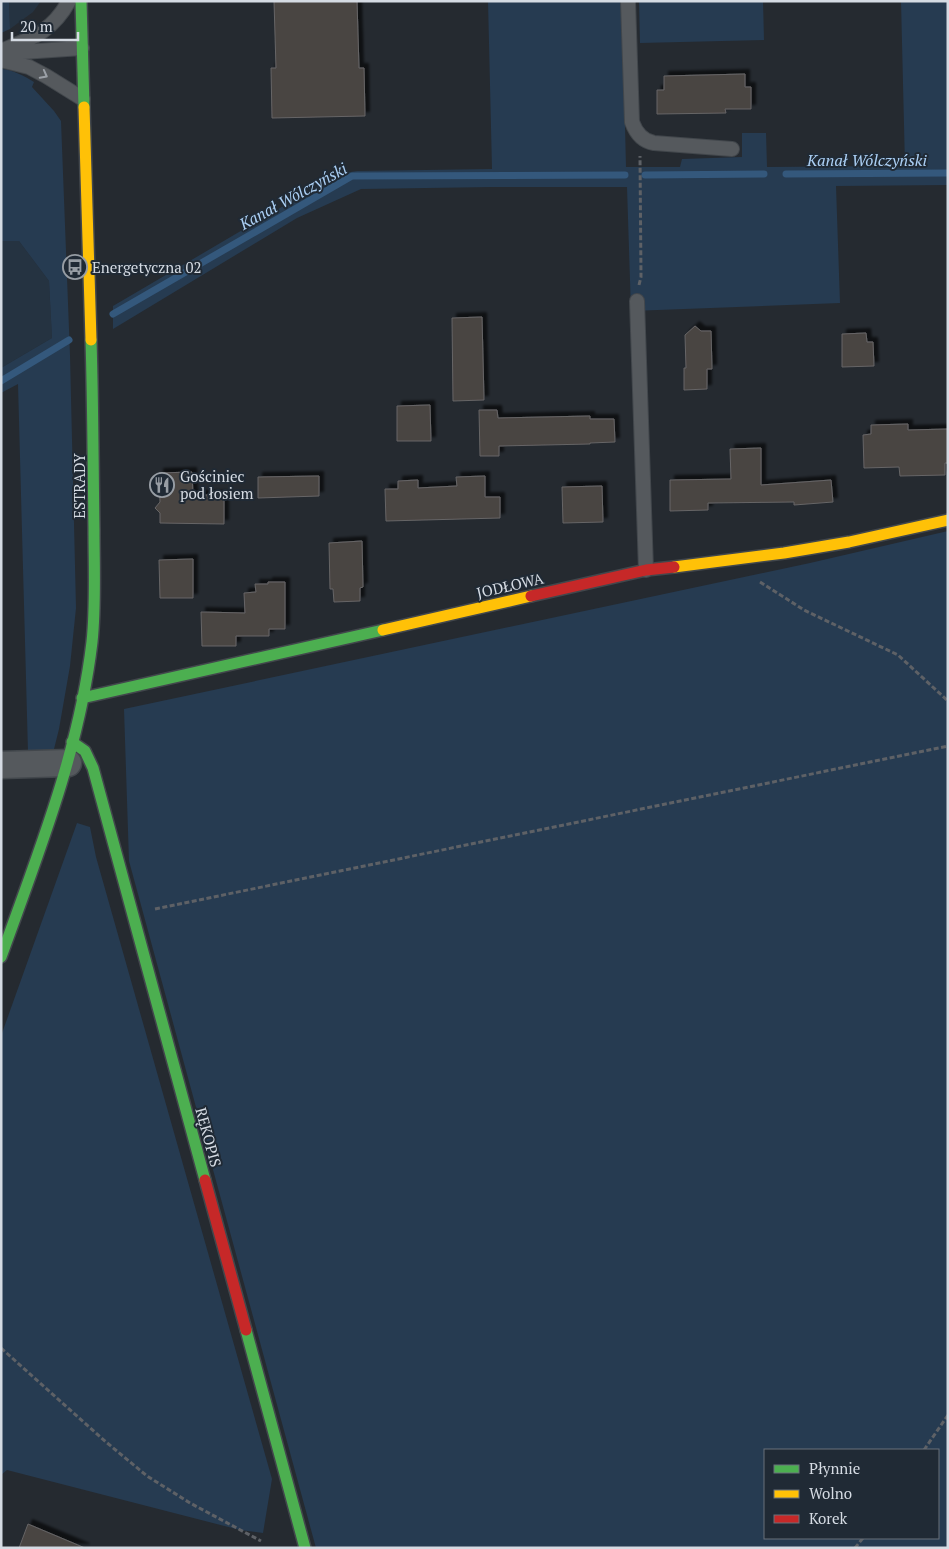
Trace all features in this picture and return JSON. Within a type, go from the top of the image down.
[{"type":"street","name":"ESTRADY","points":[[1,957],[49,824],[70,753],[92,641],[94,590],[93,404],[81,1]]},
{"type":"street","name":"JODŁOWA","points":[[82,698],[646,570],[849,542],[948,520]]},
{"type":"street","name":"RĘKOPIS","points":[[70,753],[85,751],[93,768],[305,1548]]},
{"type":"street","points":[[1,766],[70,753]]},
{"type":"lane","points":[[1,53],[51,26],[69,1]]},
{"type":"lane","points":[[628,1],[632,122],[635,132],[648,142],[732,150]]},
{"type":"lane","points":[[1,53],[82,48]]},
{"type":"lane","points":[[1,60],[29,67],[84,99]]},
{"type":"lane","points":[[637,301],[646,570]]},
{"type":"path","points":[[637,301],[641,277],[640,136]]},
{"type":"path","points":[[757,580],[804,610],[898,655],[948,701]]},
{"type":"path","points":[[133,914],[948,746]]},
{"type":"path","points":[[1,1348],[147,1476],[190,1503],[261,1541]]},
{"type":"path","points":[[925,1449],[948,1415]]},
{"type":"shaded area","points":[[1,1],[9,1],[10,29],[1,33]]},
{"type":"shaded area","points":[[9,1],[41,1],[33,12],[10,29]]},
{"type":"shaded area","points":[[488,1],[622,1],[626,167],[680,167],[682,159],[742,157],[742,133],[766,133],[767,167],[905,166],[901,1],[948,1],[948,185],[836,186],[840,303],[631,311],[627,187],[361,189],[297,218],[113,329],[113,306],[338,174],[357,171],[492,169]]},
{"type":"shaded area","points":[[639,1],[763,1],[764,40],[640,43]]},
{"type":"shaded area","points":[[1,69],[15,72],[34,82],[32,87],[61,121],[70,355],[76,608],[70,666],[54,749],[28,752],[18,384],[1,393],[1,368],[52,338],[49,281],[19,241],[1,241]]},
{"type":"shaded area","points":[[1,241],[19,241],[49,281],[52,338],[1,368]]},
{"type":"shaded area","points":[[948,531],[948,1548],[316,1548],[129,861],[124,709],[810,563]]},
{"type":"shaded area","points":[[77,823],[90,827],[96,857],[272,1479],[263,1533],[240,1530],[7,1470],[1,1475],[1,1036]]},
{"type":"building","points":[[274,1],[357,1],[359,68],[364,68],[365,116],[272,118],[271,68],[276,68]]},
{"type":"building","points":[[745,74],[745,87],[751,87],[751,109],[725,109],[726,113],[657,114],[657,90],[664,90],[664,76]]},
{"type":"building","points":[[482,317],[484,400],[453,401],[452,318]]},
{"type":"building","points":[[695,326],[701,331],[711,331],[712,369],[707,369],[707,389],[684,390],[684,368],[686,368],[685,335]]},
{"type":"building","points":[[866,333],[867,342],[873,342],[874,366],[842,367],[842,334]]},
{"type":"building","points":[[430,405],[431,441],[397,441],[397,406]]},
{"type":"building","points":[[479,410],[497,410],[498,418],[590,416],[590,419],[614,419],[615,442],[499,446],[499,456],[480,456]]},
{"type":"building","points":[[908,424],[908,430],[948,429],[948,463],[945,463],[945,475],[900,476],[899,467],[864,468],[863,435],[871,434],[871,425]]},
{"type":"building","points":[[761,448],[761,485],[831,480],[833,502],[794,505],[794,502],[708,503],[708,510],[670,511],[670,480],[731,479],[730,449]]},
{"type":"building","points":[[192,472],[193,495],[224,495],[224,524],[160,523],[160,513],[155,508],[160,502],[159,473]]},
{"type":"building","points":[[319,476],[319,496],[258,498],[258,477]]},
{"type":"building","points":[[485,476],[485,497],[500,497],[500,518],[386,521],[385,489],[398,489],[398,481],[418,480],[418,488],[457,486],[456,477]]},
{"type":"building","points":[[602,486],[603,522],[563,523],[562,487]]},
{"type":"building","points":[[362,541],[363,587],[360,588],[360,601],[334,602],[333,589],[330,589],[329,543]]},
{"type":"building","points":[[193,559],[193,598],[160,598],[159,560]]},
{"type":"building","points":[[268,582],[285,582],[285,629],[269,629],[269,636],[236,636],[236,646],[202,646],[201,612],[245,613],[244,593],[256,592],[255,584],[268,584]]},
{"type":"building","points":[[28,1524],[85,1548],[19,1548]]},
{"type":"waterway","name":"Kanał Wólczyński","points":[[786,174],[948,173]]},
{"type":"waterway","name":"Kanał Wólczyński","points":[[645,175],[764,174]]},
{"type":"waterway","name":"Kanał Wólczyński","points":[[113,314],[352,176],[625,175]]},
{"type":"waterway","name":"Kanał Wólczyński","points":[[1,381],[69,340]]},
{"type":"traffic: fast","points":[[81,1],[84,107]]},
{"type":"traffic: fast","points":[[1,957],[56,802],[78,723],[92,642],[95,586],[91,340]]},
{"type":"traffic: fast","points":[[82,698],[383,630]]},
{"type":"traffic: fast","points":[[72,742],[85,751],[93,768],[205,1180]]},
{"type":"traffic: fast","points":[[246,1330],[305,1548]]},
{"type":"traffic: slow","points":[[84,107],[91,340]]},
{"type":"traffic: slow","points":[[674,567],[784,553],[849,542],[948,520]]},
{"type":"traffic: slow","points":[[383,630],[531,596]]},
{"type":"traffic: jam","points":[[531,596],[646,570],[674,567]]},
{"type":"traffic: jam","points":[[205,1180],[246,1330]]},
{"type":"place","name":"Energetyczna 02","points":[[75,267]]},
{"type":"place","name":"Gościniec pod łosiem","points":[[162,485]]}]
